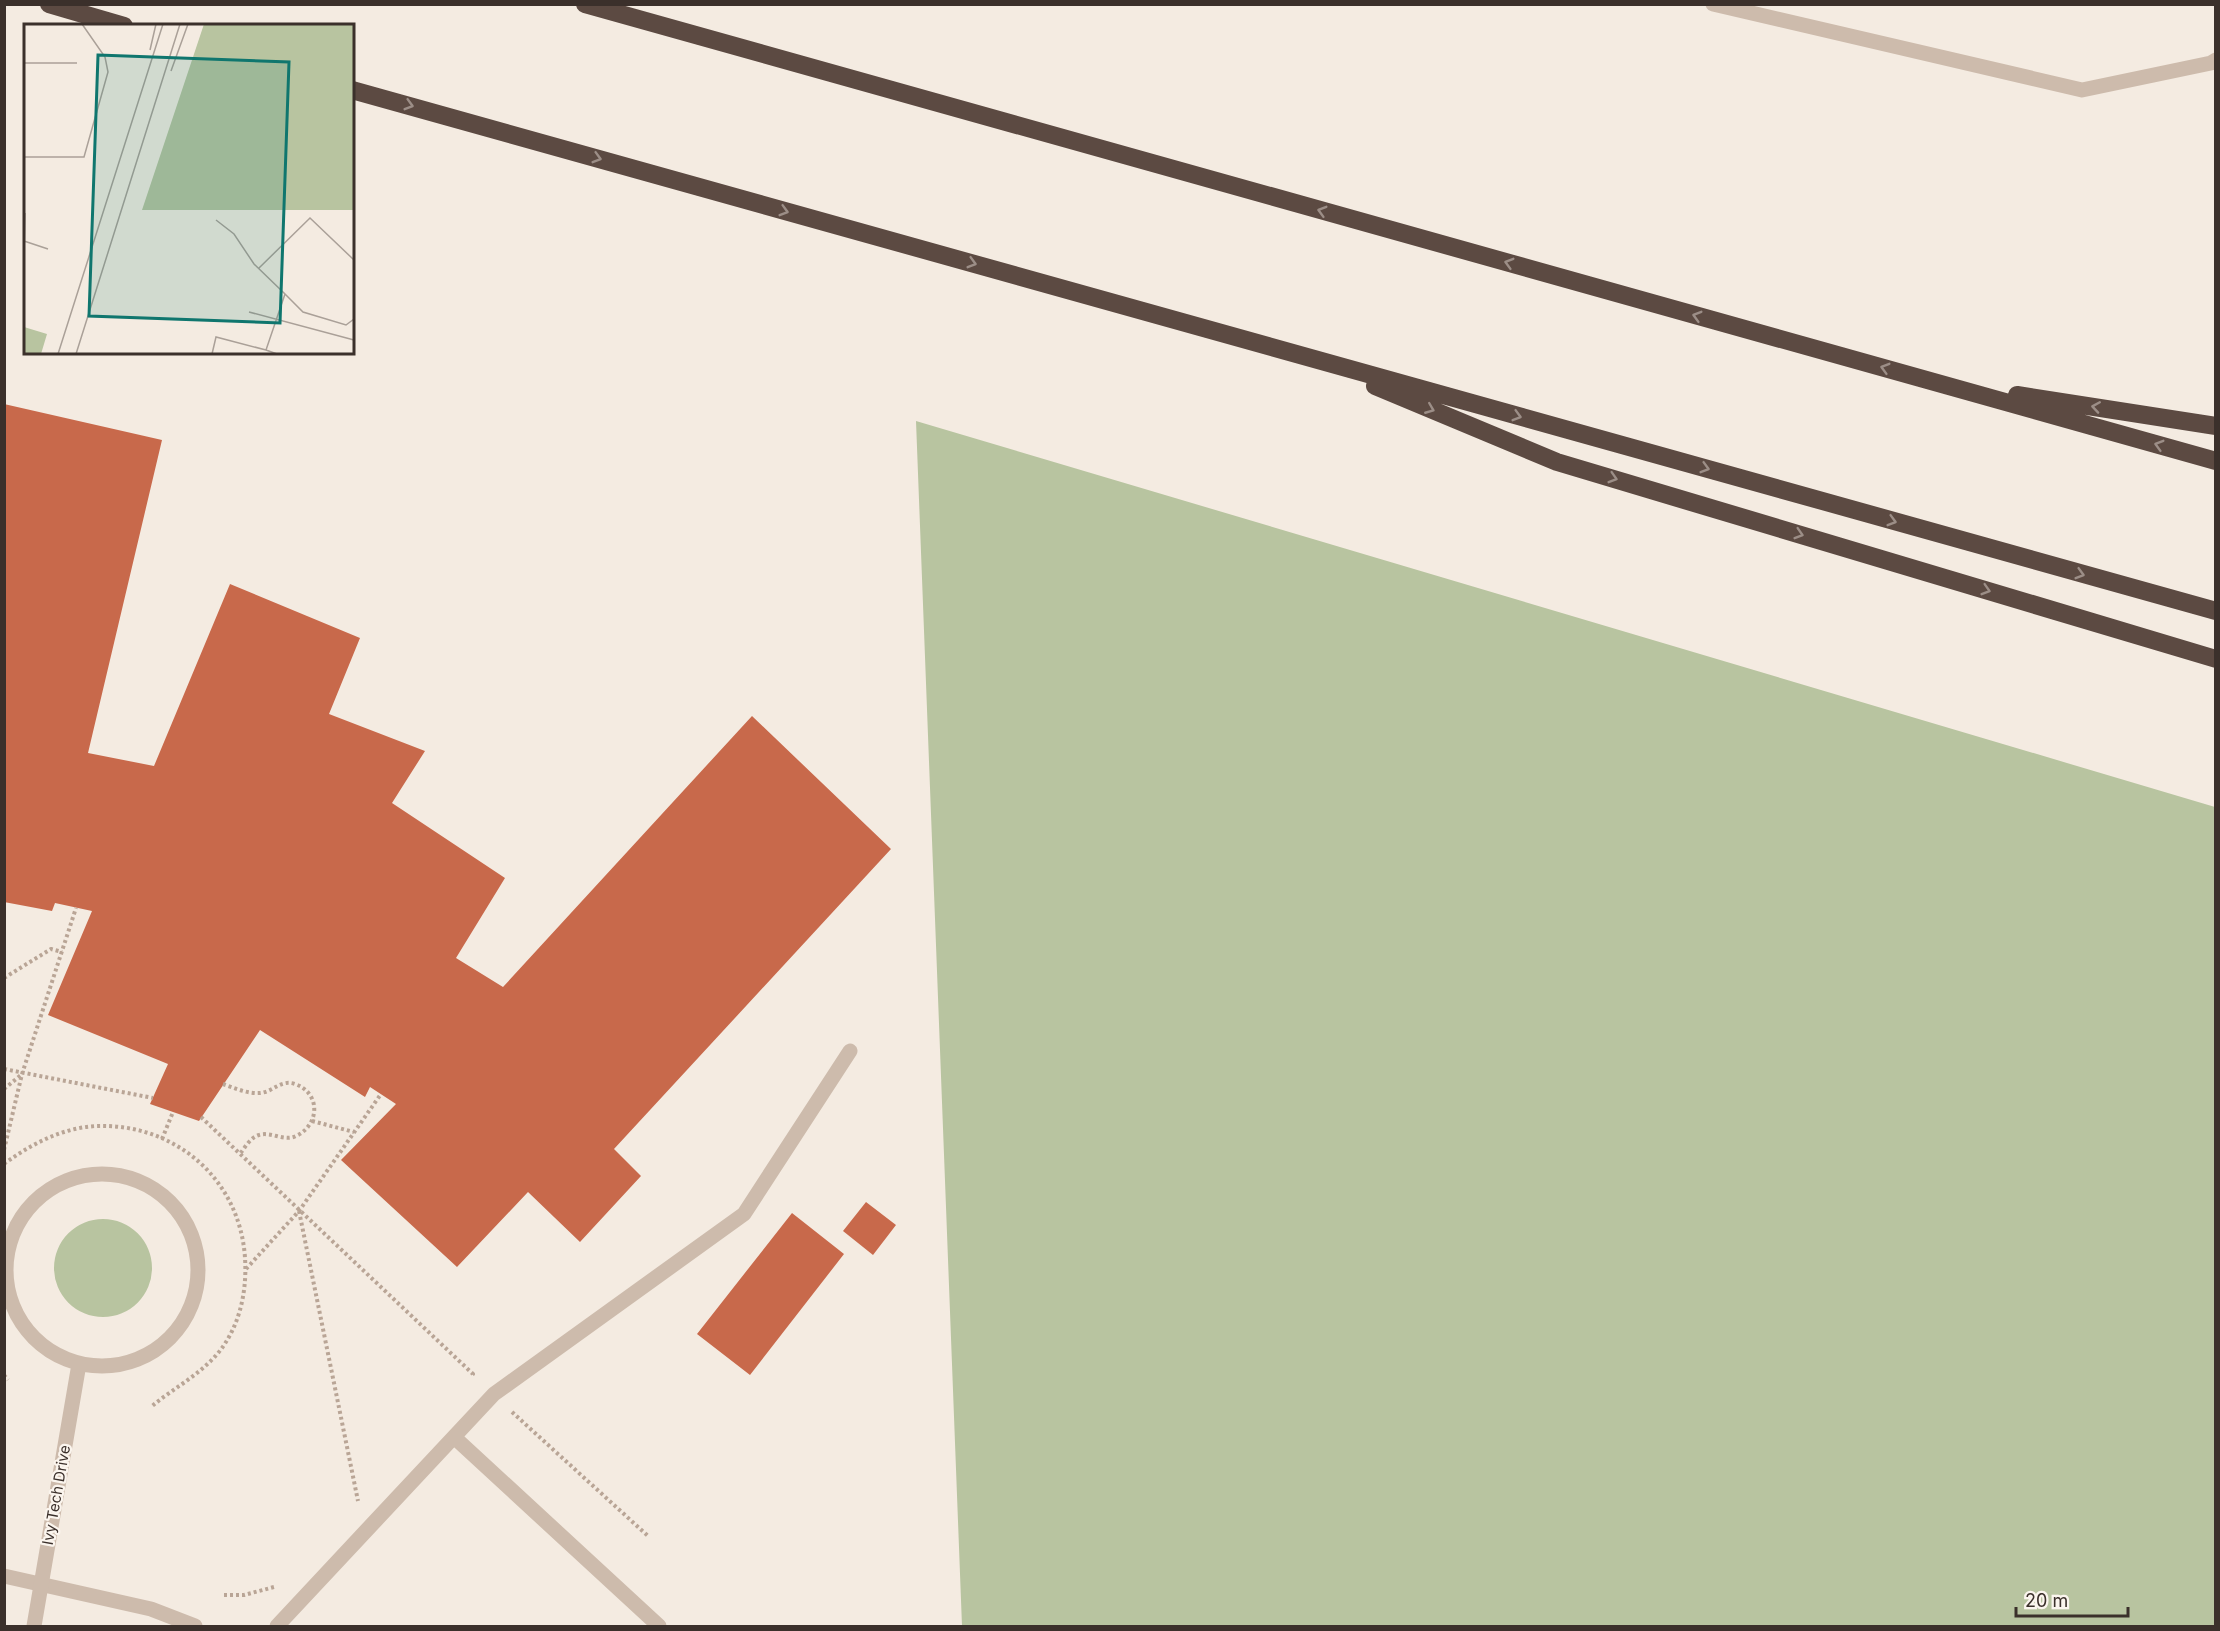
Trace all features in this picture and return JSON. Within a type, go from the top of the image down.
[{"type":"highway","points":[[49,4],[117,24]]},
{"type":"highway","points":[[585,4],[2216,461]]},
{"type":"highway","points":[[354,91],[2216,611]]},
{"type":"highway","points":[[1299,355],[1557,462],[2216,659]]},
{"type":"highway","points":[[1941,384],[2216,426]]},
{"type":"street","points":[[1713,4],[2082,90],[2211,63],[2216,60]]},
{"type":"street","points":[[277,1626],[494,1394],[744,1214],[850,1051]]},
{"type":"street","points":[[108,1174],[138,1181],[165,1197],[184,1221],[196,1249],[198,1280],[189,1312],[170,1339],[143,1358],[111,1367],[79,1364],[48,1351],[25,1329],[10,1300],[6,1267],[11,1237],[27,1210],[50,1189],[59,1185],[78,1177],[108,1174]]},
{"type":"street","name":"Ivy Tech Drive","points":[[34,1626],[79,1364]]},
{"type":"street","points":[[454,1437],[659,1626]]},
{"type":"street","points":[[4,1576],[151,1610],[195,1626]]},
{"type":"path","points":[[4,1150],[22,1074],[76,908]]},
{"type":"path","points":[[4,978],[51,949],[62,952]]},
{"type":"path","points":[[4,1069],[153,1098]]},
{"type":"path","points":[[4,1089],[22,1074]]},
{"type":"path","points":[[224,1084],[260,1093],[283,1083],[293,1083],[305,1089],[312,1097],[315,1108],[312,1121],[297,1136],[290,1138],[269,1133],[257,1135],[240,1154]]},
{"type":"path","points":[[246,1269],[299,1210],[381,1094]]},
{"type":"path","points":[[162,1139],[172,1112]]},
{"type":"path","points":[[201,1117],[473,1374],[466,1382]]},
{"type":"path","points":[[312,1121],[354,1132]]},
{"type":"path","points":[[4,1164],[25,1149],[48,1137],[94,1126],[118,1127],[139,1131],[186,1150],[219,1181],[239,1221],[245,1247],[244,1294],[237,1322],[224,1346],[206,1366],[152,1406]]},
{"type":"path","points":[[299,1210],[358,1502],[366,1493]]},
{"type":"path","points":[[4,1375],[8,1380]]},
{"type":"path","points":[[512,1411],[648,1536]]},
{"type":"path","points":[[224,1595],[259,1593],[277,1586]]},
{"type":"green space","points":[[916,421],[2215,807],[2215,1626],[962,1626]]},
{"type":"green space","points":[[103,1219],[122,1222],[138,1233],[149,1249],[152,1268],[149,1287],[138,1303],[122,1314],[103,1317],[84,1314],[68,1303],[57,1287],[54,1268],[57,1249],[68,1233],[84,1222]]},
{"type":"building","points":[[4,404],[162,440],[88,753],[154,766],[230,584],[360,638],[329,714],[425,751],[392,803],[505,878],[456,958],[503,987],[752,716],[891,849],[614,1149],[641,1176],[580,1242],[528,1192],[457,1267],[341,1160],[396,1104],[370,1087],[365,1097],[260,1030],[199,1121],[150,1104],[168,1064],[48,1015],[92,911],[55,903],[52,911],[4,902]]},
{"type":"building","points":[[866,1202],[896,1225],[873,1255],[843,1231]]},
{"type":"building","points":[[792,1213],[844,1254],[750,1375],[697,1334]]}]
